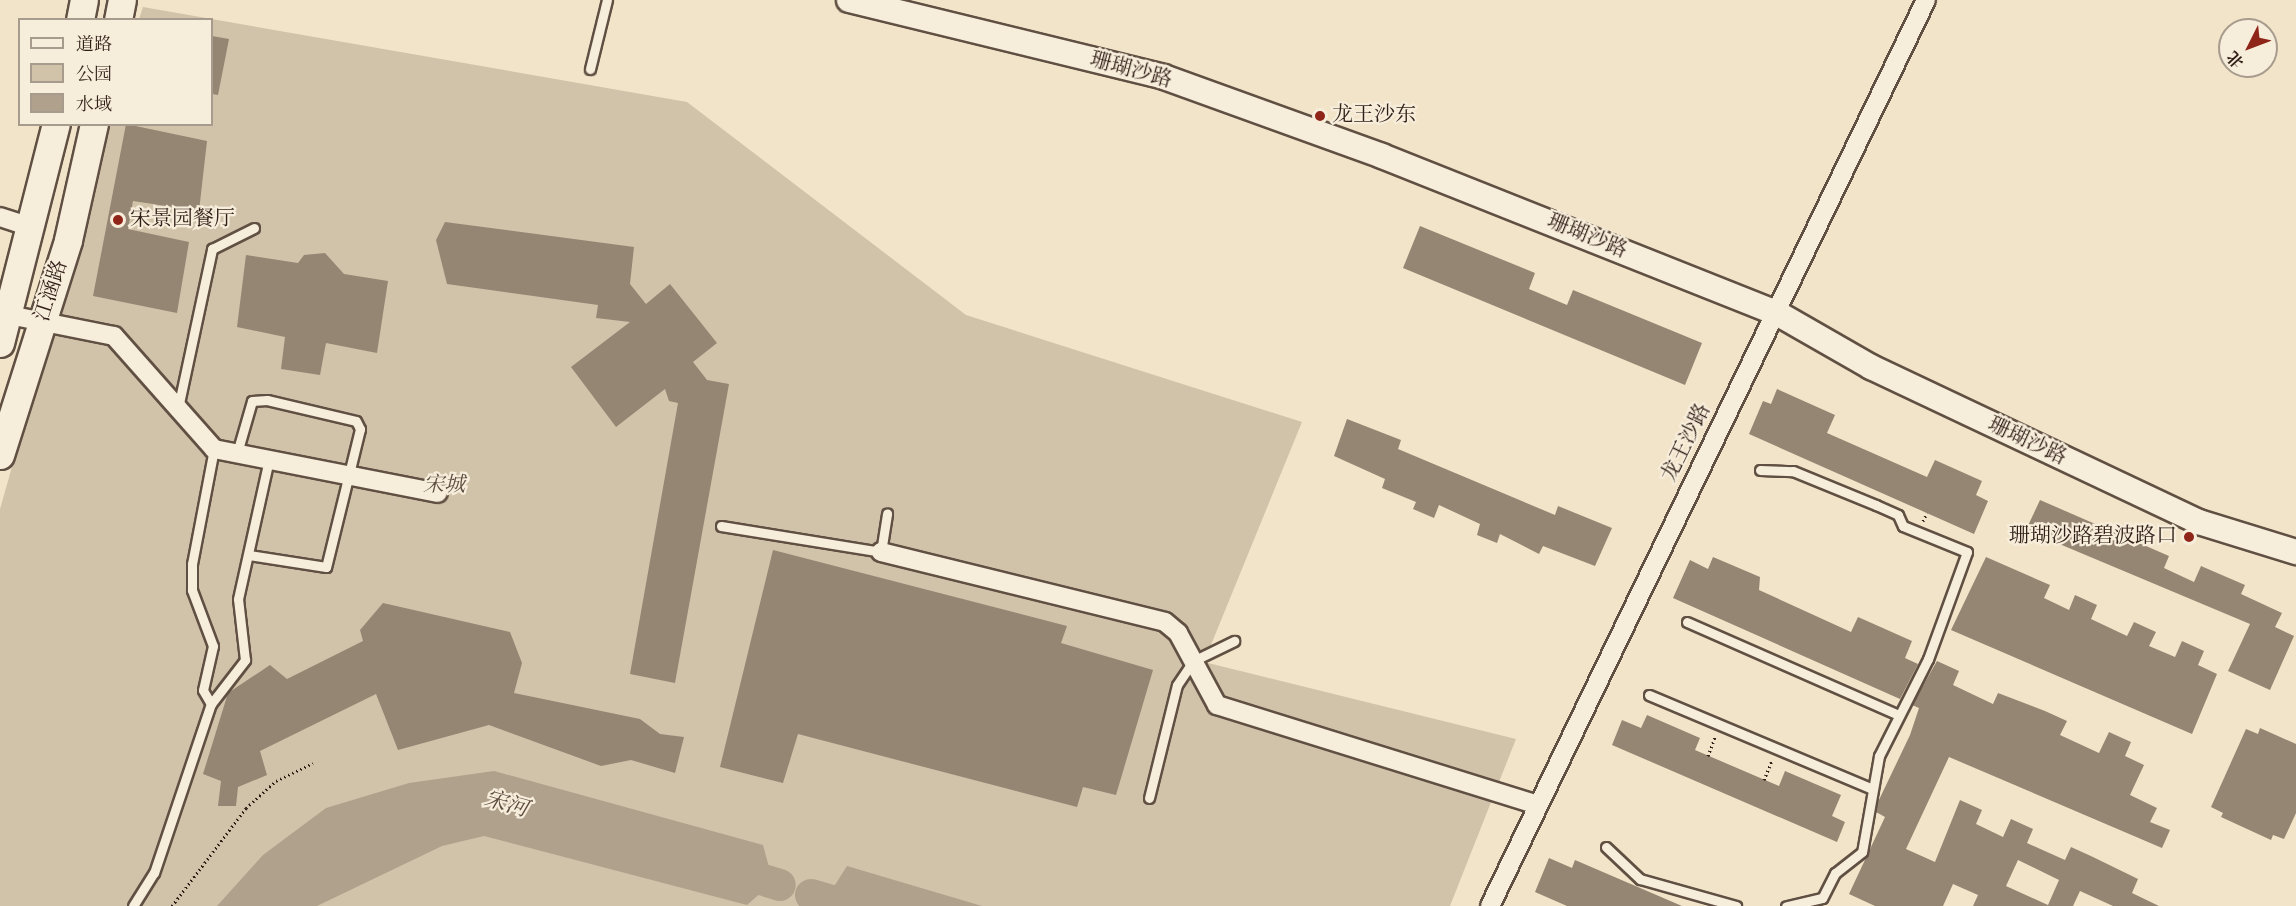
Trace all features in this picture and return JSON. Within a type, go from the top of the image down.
[{"type":"main road","points":[[80,18],[84,0]]},
{"type":"main road","points":[[118,18],[122,0]]},
{"type":"main road","name":"江涵路","points":[[0,343],[33,228],[56,126]]},
{"type":"main road","name":"江涵路","points":[[0,454],[43,318],[93,126]]},
{"type":"street","name":"珊瑚沙路","points":[[849,0],[1164,78],[1382,156],[1774,312],[1871,367],[2189,517],[2296,552]]},
{"type":"street","name":"龙王沙路","points":[[1490,906],[1926,0]]},
{"type":"street","points":[[0,217],[33,228]]},
{"type":"street","points":[[9,315],[43,318],[114,336],[214,449],[438,492]]},
{"type":"street","points":[[881,552],[1165,622],[1178,633],[1217,705],[1538,805]]},
{"type":"lane","points":[[590,69],[606,0]]},
{"type":"lane","points":[[178,411],[212,249],[254,228]]},
{"type":"lane","points":[[237,453],[252,401],[267,400],[356,421],[360,429],[326,567],[249,555]]},
{"type":"lane","points":[[211,704],[203,690],[213,646],[192,590],[192,564],[214,449]]},
{"type":"lane","points":[[132,906],[154,873],[211,704],[245,660],[237,620],[268,459]]},
{"type":"lane","points":[[1760,470],[1793,471],[1898,515],[1903,526],[1966,552],[1928,659],[1896,714],[1870,788],[1862,852],[1835,873],[1824,902],[1786,906]]},
{"type":"lane","points":[[721,526],[881,552],[887,513]]},
{"type":"lane","points":[[1687,622],[1896,714]]},
{"type":"lane","points":[[1149,798],[1177,685],[1193,661],[1234,641]]},
{"type":"lane","points":[[1649,695],[1870,788]]},
{"type":"lane","points":[[1606,847],[1640,879],[1736,906]]},
{"type":"path","points":[[1708,756],[1721,724]]},
{"type":"path","points":[[1764,780],[1778,748]]},
{"type":"path","points":[[172,906],[246,808],[276,781],[313,763]]},
{"type":"green space","name":"宋城","points":[[143,7],[206,18],[139,18]]},
{"type":"green space","name":"宋城","points":[[213,19],[687,102],[966,315],[1302,422],[1204,662],[1516,739],[1450,906],[0,906],[0,509],[109,126],[213,126]]},
{"type":"water","points":[[494,771],[763,845],[773,882],[747,905],[484,836],[442,846],[317,906],[217,906],[263,855],[326,808],[409,783]]},
{"type":"water","points":[[847,866],[982,906],[828,906],[826,899]]},
{"type":"building","points":[[213,36],[229,39],[218,95],[213,94]]},
{"type":"building","name":"宋景园餐厅","points":[[126,126],[207,141],[199,211],[133,201],[128,229],[189,242],[177,313],[93,296]]},
{"type":"building","points":[[445,222],[634,247],[630,284],[646,304],[670,284],[717,343],[693,362],[707,380],[729,384],[675,683],[630,674],[678,403],[669,401],[665,389],[616,427],[571,367],[630,322],[596,318],[598,305],[447,284],[436,240]]},
{"type":"building","points":[[1420,226],[1535,273],[1529,289],[1567,305],[1573,290],[1702,343],[1685,385],[1403,268]]},
{"type":"building","points":[[325,253],[344,274],[388,281],[377,353],[326,343],[320,375],[281,369],[285,337],[237,327],[246,255],[298,263],[304,255]]},
{"type":"building","points":[[1777,389],[1835,415],[1827,433],[1927,477],[1935,460],[1982,481],[1976,495],[1988,501],[1974,534],[1749,434],[1763,401],[1771,404]]},
{"type":"building","points":[[1347,419],[1401,440],[1398,449],[1555,515],[1558,506],[1612,528],[1595,566],[1543,546],[1539,554],[1500,534],[1497,543],[1477,535],[1480,524],[1439,505],[1434,518],[1413,509],[1416,502],[1382,488],[1385,479],[1334,456]]},
{"type":"building","points":[[2040,500],[2169,556],[2164,568],[2194,582],[2201,566],[2245,585],[2241,594],[2282,613],[2275,627],[2294,636],[2270,690],[2228,671],[2250,624],[2026,530]]},
{"type":"building","points":[[773,550],[1067,626],[1061,643],[1153,670],[1116,795],[1083,787],[1077,807],[798,734],[783,783],[720,767]]},
{"type":"building","points":[[1713,557],[1760,577],[1759,590],[1851,632],[1858,617],[1912,641],[1905,658],[1918,664],[1900,699],[1673,598],[1690,560],[1708,569]]},
{"type":"building","points":[[1986,557],[2050,585],[2044,598],[2069,610],[2075,595],[2097,605],[2091,619],[2127,636],[2134,622],[2156,632],[2149,646],[2175,657],[2182,641],[2204,651],[2198,665],[2217,674],[2192,734],[1951,630]]},
{"type":"building","points":[[383,603],[510,632],[522,663],[514,693],[640,719],[660,734],[684,737],[675,773],[631,760],[601,766],[489,725],[398,750],[376,694],[260,751],[267,775],[238,787],[236,806],[218,806],[221,781],[203,774],[228,693],[270,665],[287,679],[363,641],[360,630]]},
{"type":"building","points":[[1937,661],[1959,671],[1953,685],[1993,704],[1998,693],[2067,721],[2060,735],[2099,753],[2109,732],[2131,742],[2125,756],[2144,765],[2130,795],[2157,808],[2150,822],[2170,830],[2162,848],[1949,757],[1906,849],[1935,862],[1960,800],[1982,810],[1976,824],[2003,837],[2011,819],[2033,829],[2027,843],[2065,860],[2071,847],[2138,879],[2132,893],[2159,906],[2113,906],[2080,891],[2073,906],[1973,906],[1978,895],[1953,884],[1943,906],[1875,906],[1849,894],[1885,817],[1876,812],[1878,802],[1910,735],[1919,708],[1912,705]],"holes":[[[2018,860],[2059,880],[2048,905],[2006,886]]]},
{"type":"building","points":[[1647,715],[1700,738],[1695,750],[1779,786],[1785,771],[1841,795],[1832,816],[1845,822],[1837,842],[1612,745],[1622,720],[1641,728]]},
{"type":"building","points":[[2260,728],[2296,744],[2296,813],[2284,839],[2273,835],[2271,840],[2221,817],[2223,813],[2211,807],[2246,729],[2258,734]]},
{"type":"building","points":[[1549,858],[1572,868],[1575,860],[1682,906],[1567,906],[1535,892]]},
{"type":"waterway","name":"宋河","points":[[732,870],[780,885]]},
{"type":"waterway","name":"宋河","points":[[811,895],[849,906]]},
{"type":"place","name":"龙王沙东","points":[[1320,116]]},
{"type":"place","name":"宋景园餐厅","points":[[118,220]]},
{"type":"place","name":"珊瑚沙路碧波路口","points":[[2189,537]]}]
